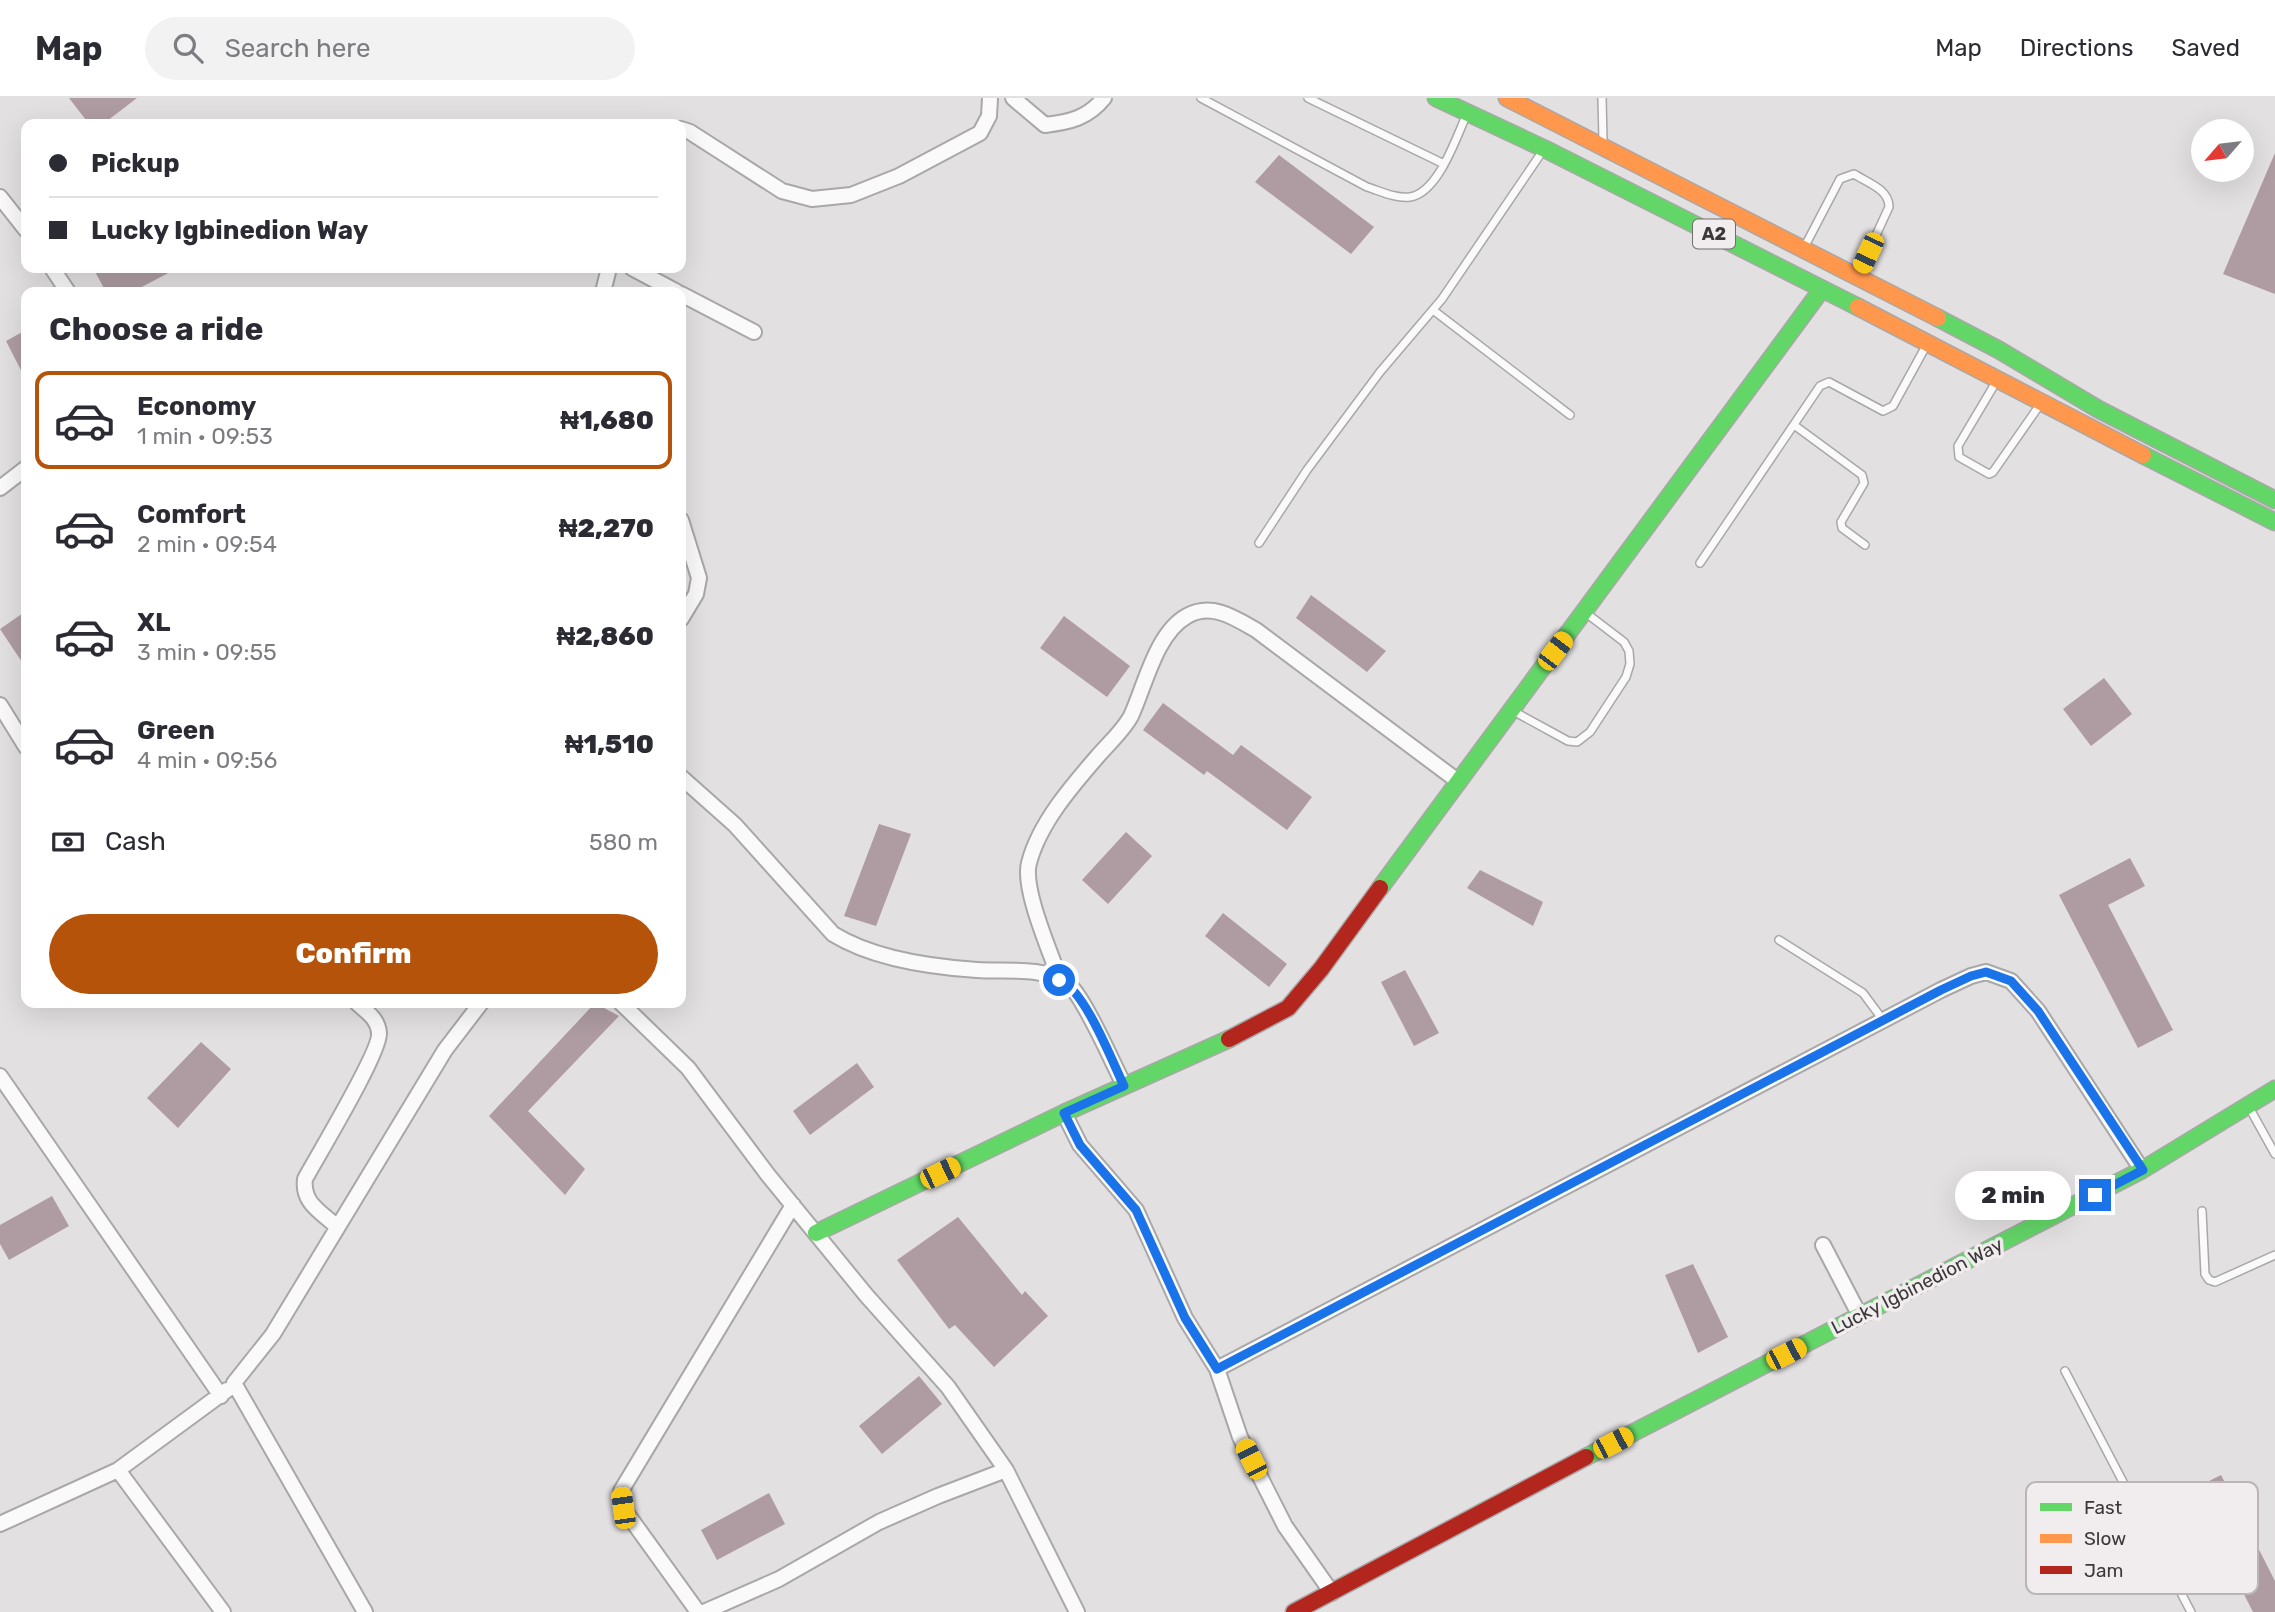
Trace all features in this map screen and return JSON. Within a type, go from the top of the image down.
[{"type":"main road","name":"A2","points":[[1436,98],[1545,149],[1928,342],[2275,522]]},
{"type":"main road","name":"A2","points":[[1507,98],[1804,248],[1999,350],[2098,410],[2254,487]]},
{"type":"main road","points":[[817,1233],[1064,1113],[1249,1030],[1288,1008],[1321,969],[1822,289]]},
{"type":"main road","points":[[1994,376],[1999,350]]},
{"type":"main road","points":[[2254,487],[2275,493]]},
{"type":"main road","points":[[2254,487],[2275,500]]},
{"type":"main road","name":"Lucky Igbinedion Way","points":[[1294,1612],[1465,1519],[2143,1170],[2275,1089]]},
{"type":"street","points":[[686,131],[782,191],[812,199],[850,195],[899,176],[980,133],[989,116],[990,98]]},
{"type":"street","points":[[1013,98],[1045,125],[1074,121],[1095,110],[1104,98]]},
{"type":"street","points":[[0,197],[21,224]]},
{"type":"street","points":[[641,273],[668,287]]},
{"type":"street","points":[[686,297],[754,332]]},
{"type":"street","points":[[0,488],[21,472]]},
{"type":"street","points":[[686,552],[699,578],[696,594],[686,610]]},
{"type":"street","points":[[1059,980],[1028,885],[1028,865],[1056,809],[1130,718],[1142,682],[1171,630],[1186,616],[1201,611],[1215,611],[1233,616],[1256,630],[1459,782]]},
{"type":"street","points":[[0,705],[21,739]]},
{"type":"street","points":[[686,782],[734,825],[833,934],[853,947],[886,956],[974,970],[1034,972],[1067,983],[1082,1003],[1124,1086]]},
{"type":"street","points":[[1217,1369],[1971,976],[1986,972],[2011,981],[2038,1011],[2143,1170]]},
{"type":"street","points":[[336,1226],[309,1201],[304,1191],[305,1179],[370,1063],[380,1035],[376,1020],[363,1008]]},
{"type":"street","points":[[0,1524],[118,1470],[234,1383],[272,1334],[445,1050],[477,1008]]},
{"type":"street","points":[[626,1008],[688,1068],[866,1295],[948,1387],[1006,1470],[1077,1612]]},
{"type":"street","points":[[0,1076],[220,1396]]},
{"type":"street","points":[[1064,1113],[1080,1145],[1136,1210],[1185,1318],[1217,1369],[1240,1437],[1285,1525],[1332,1593]]},
{"type":"street","points":[[698,1612],[623,1508],[621,1491],[793,1205]]},
{"type":"street","points":[[1822,1245],[1860,1316]]},
{"type":"street","points":[[234,1383],[365,1612]]},
{"type":"street","points":[[118,1470],[223,1612]]},
{"type":"street","points":[[704,1612],[779,1579],[880,1522],[937,1496],[1006,1470]]},
{"type":"lane","points":[[1201,98],[1355,181],[1387,194],[1411,197],[1427,189],[1444,164],[1468,112]]},
{"type":"lane","points":[[1308,98],[1444,164]]},
{"type":"lane","points":[[1602,98],[1603,145]]},
{"type":"lane","points":[[1259,543],[1307,470],[1380,372],[1433,310],[1545,149]]},
{"type":"lane","points":[[1804,248],[1840,179],[1854,174],[1885,193],[1889,201],[1889,208],[1857,276]]},
{"type":"lane","points":[[1433,310],[1570,415]]},
{"type":"lane","points":[[1700,563],[1824,382],[1883,411],[1888,410],[1893,406],[1928,342]]},
{"type":"lane","points":[[1994,376],[1958,446],[1959,457],[1989,474],[2041,402]]},
{"type":"lane","points":[[1794,425],[1863,475],[1864,484],[1841,522],[1842,528],[1865,545]]},
{"type":"lane","points":[[1511,710],[1568,741],[1577,741],[1590,732],[1626,677],[1630,664],[1625,642],[1584,612]]},
{"type":"lane","points":[[1779,940],[1863,993],[1884,1021]]},
{"type":"lane","points":[[2248,1105],[2275,1154]]},
{"type":"lane","points":[[2202,1211],[2206,1274],[2209,1280],[2215,1282],[2275,1255]]},
{"type":"lane","points":[[2065,1371],[2123,1482]]},
{"type":"lane","points":[[2182,1594],[2191,1612]]},
{"type":"building","points":[[69,98],[137,98],[110,119],[85,119]]},
{"type":"building","points":[[2275,153],[2275,294],[2223,274]]},
{"type":"building","points":[[1279,155],[1374,227],[1351,254],[1255,182]]},
{"type":"building","points":[[96,273],[168,273],[142,287],[103,287]]},
{"type":"building","points":[[21,333],[21,370],[6,341]]},
{"type":"building","points":[[1311,595],[1386,651],[1367,672],[1296,618]]},
{"type":"building","points":[[21,614],[21,660],[0,629]]},
{"type":"building","points":[[1064,616],[1130,666],[1107,697],[1040,648]]},
{"type":"building","points":[[2104,678],[2132,714],[2091,746],[2063,709]]},
{"type":"building","points":[[1163,703],[1233,755],[1241,745],[1312,797],[1287,830],[1207,771],[1204,775],[1143,730]]},
{"type":"building","points":[[879,824],[911,834],[876,926],[844,916]]},
{"type":"building","points":[[1126,832],[1152,856],[1108,904],[1082,880]]},
{"type":"building","points":[[2130,858],[2145,886],[2108,905],[2173,1030],[2138,1048],[2059,895]]},
{"type":"building","points":[[1480,870],[1543,902],[1533,926],[1467,888]]},
{"type":"building","points":[[1223,913],[1287,964],[1269,987],[1205,936]]},
{"type":"building","points":[[1405,970],[1439,1033],[1414,1046],[1381,982]]},
{"type":"building","points":[[590,1008],[604,1008],[619,1016],[528,1111],[585,1169],[565,1195],[489,1116]]},
{"type":"building","points":[[201,1042],[231,1069],[178,1128],[147,1098]]},
{"type":"building","points":[[857,1063],[874,1087],[810,1135],[793,1111]]},
{"type":"building","points":[[52,1196],[69,1226],[9,1260],[0,1244],[0,1225]]},
{"type":"building","points":[[958,1217],[1022,1295],[1025,1291],[1048,1316],[994,1367],[955,1325],[949,1329],[897,1260]]},
{"type":"building","points":[[1693,1264],[1728,1337],[1698,1353],[1665,1275]]},
{"type":"building","points":[[919,1376],[942,1404],[882,1454],[859,1426]]},
{"type":"building","points":[[2221,1475],[2225,1482],[2207,1482]]},
{"type":"building","points":[[769,1493],[785,1524],[717,1560],[701,1530]]},
{"type":"building","points":[[2258,1548],[2275,1581],[2275,1612],[2253,1612],[2244,1594],[2258,1594]]},
{"type":"traffic: fast","points":[[1436,98],[1545,149],[1858,307]]},
{"type":"traffic: fast","points":[[1380,888],[1822,289]]},
{"type":"traffic: fast","points":[[1938,318],[1999,350],[2098,409],[2275,500]]},
{"type":"traffic: fast","points":[[2143,455],[2275,522]]},
{"type":"traffic: fast","points":[[816,1233],[1064,1113],[1229,1039]]},
{"type":"traffic: fast","points":[[1586,1457],[2142,1170],[2275,1089]]},
{"type":"traffic: slow","points":[[1507,98],[1938,318]]},
{"type":"traffic: slow","points":[[1858,307],[2143,455]]},
{"type":"traffic: jam","points":[[1229,1039],[1288,1008],[1321,969],[1380,888]]},
{"type":"traffic: jam","points":[[1294,1612],[1586,1457]]},
{"type":"route","points":[[1059,980],[1067,983],[1082,1003],[1124,1086],[1064,1113],[1080,1145],[1136,1210],[1185,1318],[1217,1369],[1941,990],[1986,972],[2011,981],[2038,1011],[2143,1170],[2095,1195]]}]
